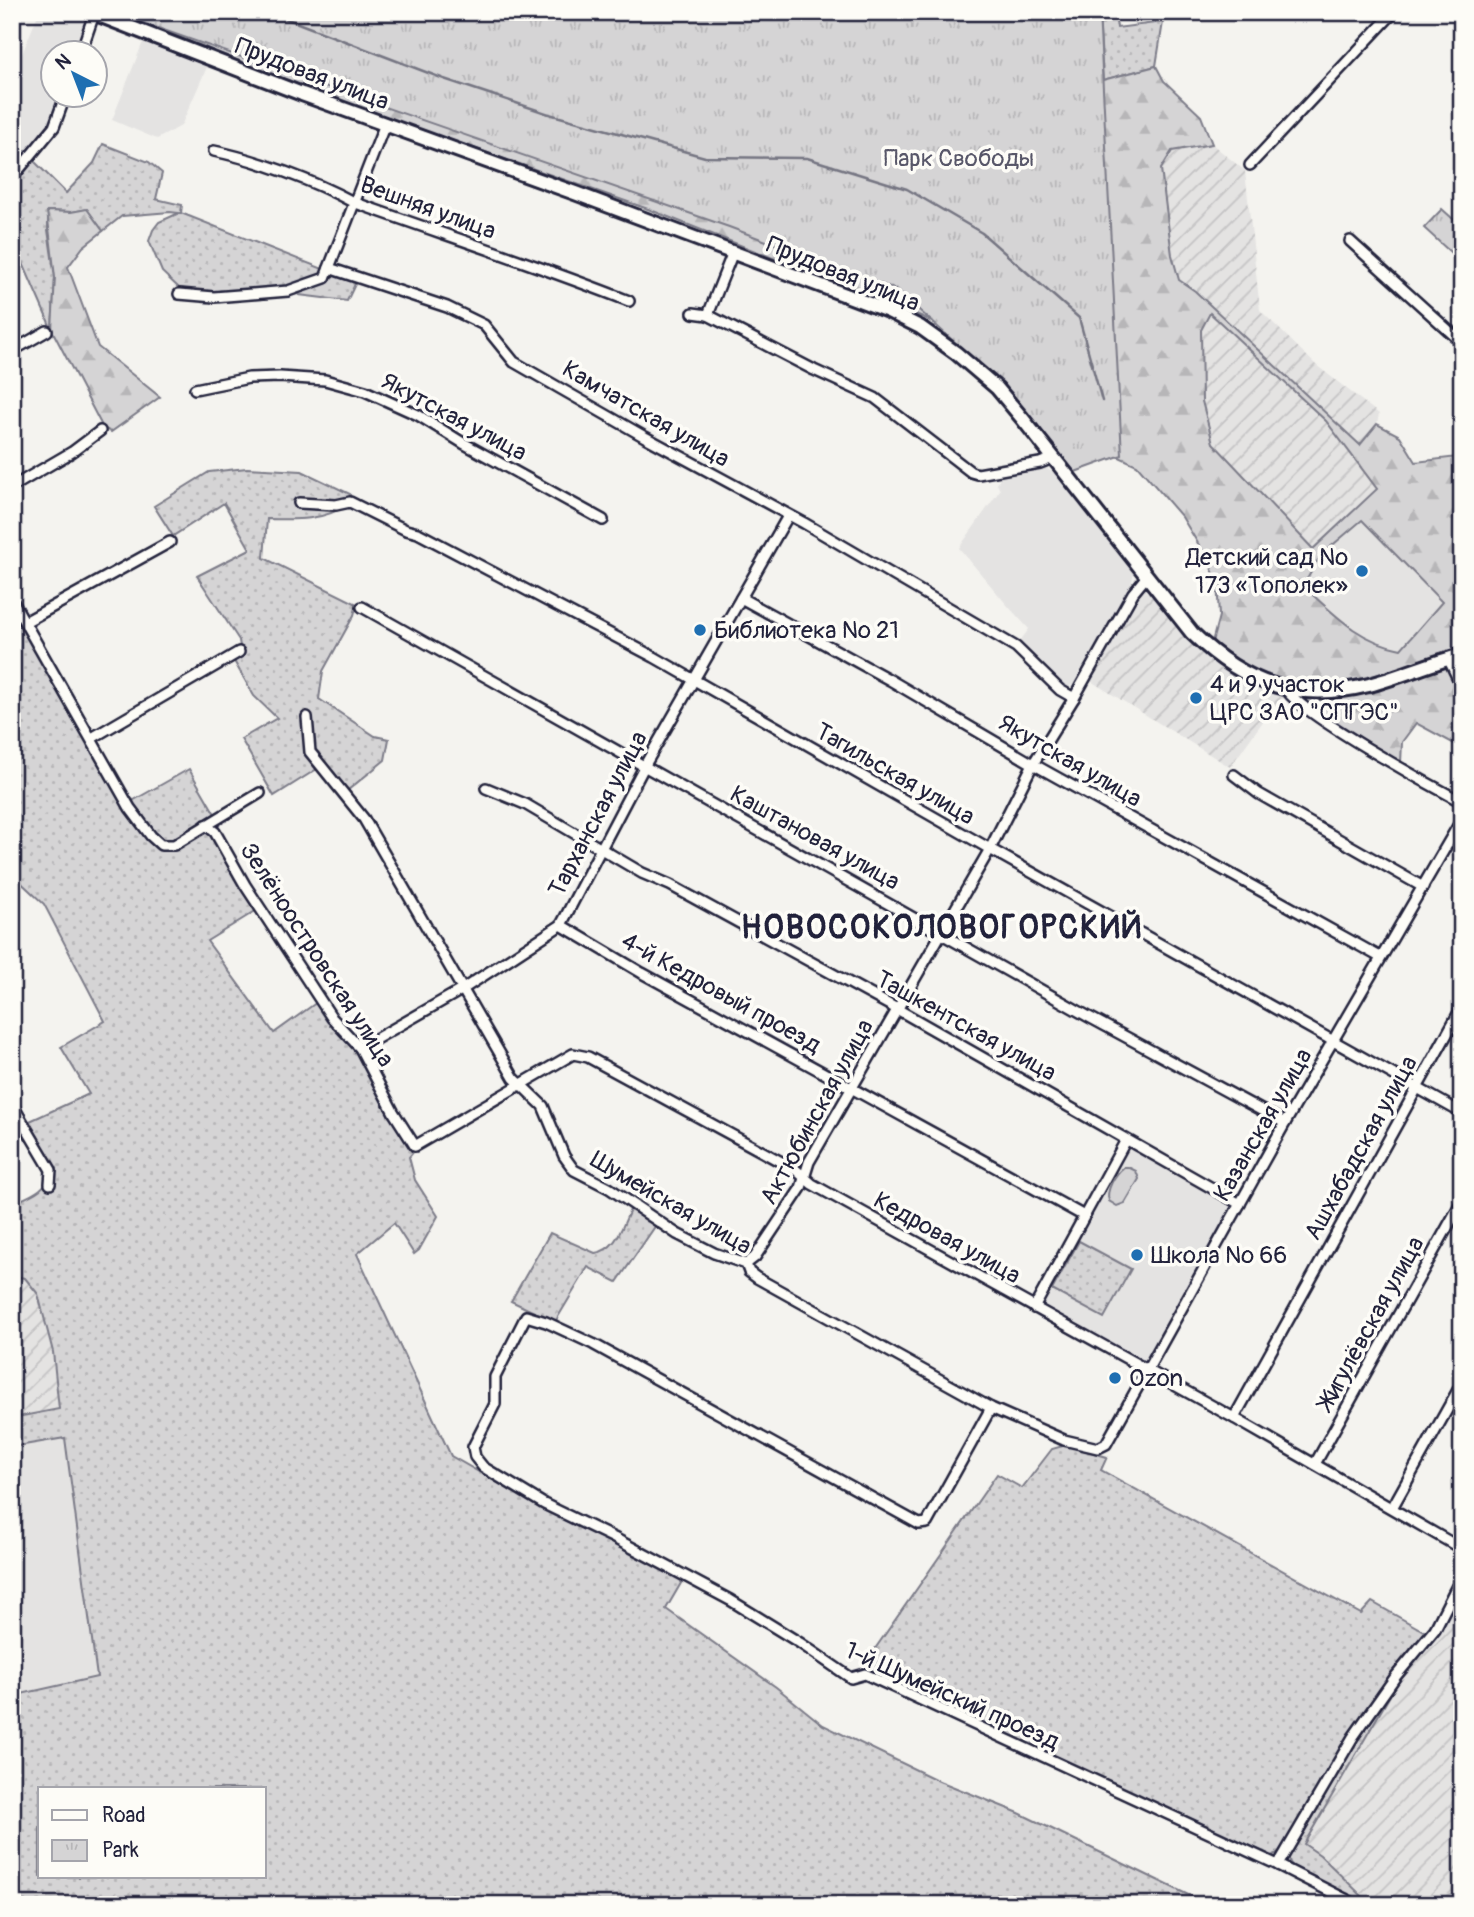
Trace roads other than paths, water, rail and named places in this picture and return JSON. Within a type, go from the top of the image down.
[{"type":"main road","name":"Прудовая улица","points":[[93,13],[733,252],[888,311],[919,327],[956,352],[997,388],[1192,633],[1215,655],[1243,673],[1286,689],[1306,692],[1342,690],[1370,685],[1462,655]]},
{"type":"street","points":[[1250,165],[1394,12]]},
{"type":"street","points":[[85,38],[93,13]]},
{"type":"street","points":[[12,178],[54,127],[61,108]]},
{"type":"street","points":[[178,294],[214,297],[288,291],[325,278],[385,124]]},
{"type":"street","name":"Вешняя улица","points":[[214,151],[235,155],[335,192],[353,202],[509,258],[546,268],[629,301]]},
{"type":"street","points":[[1350,242],[1458,339],[1462,353]]},
{"type":"street","points":[[708,315],[733,252]]},
{"type":"street","name":"Камчатская улица","points":[[329,268],[447,307],[484,325],[514,362],[804,523],[1016,647],[1060,690],[1074,698]]},
{"type":"street","points":[[693,313],[708,315],[875,398],[971,472],[978,474],[1040,463],[1053,458]]},
{"type":"street","points":[[12,351],[47,331]]},
{"type":"street","name":"Якутская улица","points":[[195,389],[249,378],[280,377],[325,380],[365,391],[418,415],[463,443],[603,520]]},
{"type":"street","points":[[12,487],[72,452],[100,431]]},
{"type":"street","name":"Тагильская улица","points":[[299,503],[336,505],[350,502],[430,539],[636,648],[1462,1113]]},
{"type":"street","name":"Тарханская улица","points":[[360,1048],[463,989],[561,925],[645,765],[788,516]]},
{"type":"street","points":[[25,622],[170,542]]},
{"type":"street","name":"Актюбинская улица","points":[[746,1264],[755,1257],[800,1188],[810,1162],[990,849],[1034,764],[1133,593],[1147,576]]},
{"type":"street","name":"Якутская улица","points":[[741,598],[1380,957]]},
{"type":"street","points":[[12,600],[130,808],[161,845],[174,845],[260,793]]},
{"type":"street","name":"Каштановая улица","points":[[362,607],[1089,1017],[1285,1123]]},
{"type":"street","points":[[92,738],[239,652]]},
{"type":"street","points":[[1448,658],[1462,687]]},
{"type":"street","points":[[1286,689],[1295,701],[1329,723],[1462,802]]},
{"type":"street","name":"Шумейская улица","points":[[307,717],[310,752],[364,819],[514,1078],[543,1107],[564,1156],[574,1170],[609,1188],[677,1234],[714,1253],[746,1264],[749,1272],[757,1278],[991,1408],[1064,1440],[1097,1448]]},
{"type":"street","points":[[1234,775],[1259,794],[1423,887]]},
{"type":"street","name":"Ташкентская улица","points":[[486,788],[525,804],[642,873],[897,1009],[1240,1204]]},
{"type":"street","name":"Казанская улица","points":[[1097,1448],[1106,1444],[1285,1123],[1462,819]]},
{"type":"street","name":"Зелёноостровская улица","points":[[206,825],[215,832],[244,885],[332,1018],[360,1048],[394,1113],[415,1146]]},
{"type":"street","name":"4-й Кедровый проезд","points":[[561,925],[642,974],[1084,1216]]},
{"type":"street","name":"Ашхабадская улица","points":[[1234,1418],[1462,1007]]},
{"type":"street","name":"Кедровая улица","points":[[415,1146],[573,1054],[603,1062],[673,1104],[796,1170],[812,1184],[1234,1418],[1462,1549]]},
{"type":"street","points":[[12,1104],[51,1170],[50,1184]]},
{"type":"street","points":[[1034,1308],[1126,1140]]},
{"type":"street","name":"Жигулёвская улица","points":[[1315,1464],[1462,1200]]},
{"type":"street","name":"1-й Шумейский проезд","points":[[991,1408],[928,1523],[919,1524],[593,1344],[526,1316],[495,1377],[495,1404],[473,1447],[475,1457],[483,1467],[544,1504],[730,1600],[851,1678],[865,1674],[1278,1865],[1357,1905]]},
{"type":"street","points":[[1392,1508],[1462,1383]]},
{"type":"street","points":[[1278,1865],[1353,1737],[1396,1676],[1434,1629],[1462,1576]]},
{"type":"waterway","points":[[269,12],[444,79],[549,114],[705,157],[807,158],[907,189],[982,233],[1079,318],[1102,401]]},
{"type":"place","name":"Детский сад № 173 «Тополек»","points":[[1362,571]]},
{"type":"place","name":"Библиотека № 21","points":[[700,630]]},
{"type":"place","name":"4 и 9 участок ЦРС ЗАО \"СПГЭС\"","points":[[1196,698]]},
{"type":"place","name":"Школа № 66","points":[[1137,1255]]},
{"type":"place","name":"Ozon","points":[[1115,1378]]},
{"type":"district","name":"НОВОСОКОЛОВОГОРСКИЙ","points":[[942,928]]},
{"type":"park label","name":"Парк Свободы","points":[[959,158]]}]
